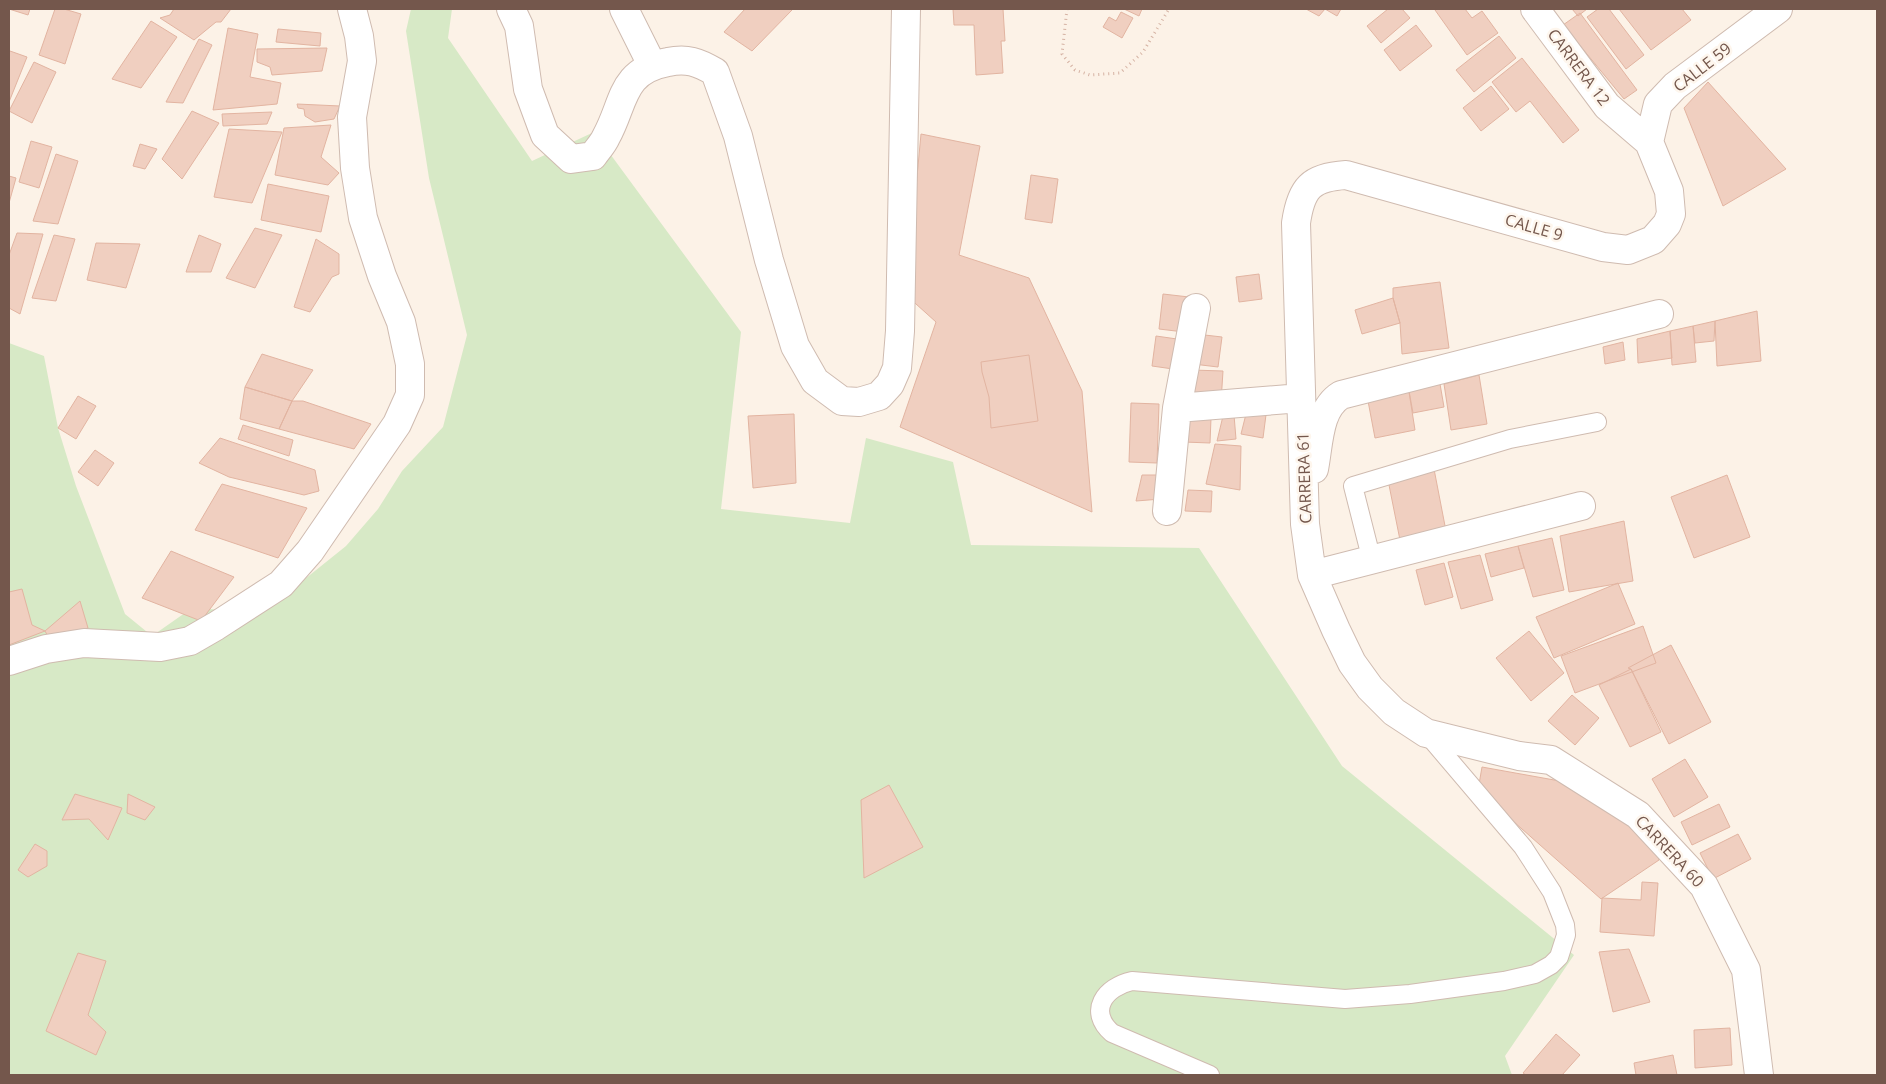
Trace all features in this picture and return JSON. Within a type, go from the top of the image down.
[{"type":"street","points":[[9,661],[46,649],[84,643],[160,647],[190,641],[216,626],[281,584],[310,551],[397,424],[410,395],[410,364],[401,322],[382,276],[363,218],[355,168],[352,117],[362,61],[359,36],[352,9]]},
{"type":"street","points":[[511,9],[518,26],[528,89],[545,135],[571,159],[593,156],[606,137],[622,96],[632,78],[652,65],[691,60],[714,72],[738,136],[768,260],[795,346],[815,381],[842,401],[859,402],[879,396],[890,384],[897,368],[900,331],[906,9]]},
{"type":"street","points":[[624,9],[652,65]]},
{"type":"street","name":"CARRERA 12","points":[[1534,9],[1607,106],[1649,142]]},
{"type":"street","name":"CALLE 59","points":[[1649,142],[1658,104],[1675,86],[1778,9]]},
{"type":"street","name":"CALLE 9","points":[[1311,184],[1324,176],[1346,175],[1603,247],[1628,250],[1653,240],[1664,229],[1672,214],[1669,191],[1649,142]]},
{"type":"street","name":"CARRERA 61","points":[[1311,184],[1299,200],[1296,223],[1305,524],[1312,575],[1352,663],[1370,688],[1394,712],[1426,733]]},
{"type":"street","points":[[1167,511],[1177,408],[1196,308]]},
{"type":"street","points":[[1305,524],[1325,412],[1332,401],[1340,395],[1659,314]]},
{"type":"street","points":[[1177,408],[1300,398]]},
{"type":"street","points":[[1312,575],[1372,562],[1581,506]]},
{"type":"street","name":"CARRERA 60","points":[[1426,733],[1519,756],[1551,760],[1638,816],[1704,886],[1746,970],[1759,1075]]},
{"type":"lane","points":[[1372,562],[1353,486],[1510,439],[1597,422]]},
{"type":"lane","points":[[1210,1075],[1112,1033],[1105,1027],[1101,1018],[1100,1008],[1104,997],[1112,988],[1132,981],[1226,987],[1345,999],[1410,994],[1504,981],[1535,974],[1551,965],[1559,957],[1566,935],[1565,925],[1552,892],[1523,847],[1426,733]]},
{"type":"path","points":[[1067,9],[1062,54],[1075,70],[1090,75],[1120,73],[1143,52],[1169,9]]},
{"type":"green space","points":[[411,9],[452,9],[448,38],[532,161],[594,132],[741,332],[721,509],[850,523],[866,438],[953,462],[971,545],[1199,548],[1342,766],[1574,955],[1505,1056],[1512,1075],[9,1075],[9,343],[44,356],[58,428],[76,486],[125,614],[152,636],[192,608],[258,612],[285,595],[346,546],[378,509],[402,471],[443,427],[467,335],[429,178],[406,31]]},
{"type":"building","points":[[9,9],[30,9],[28,15]]},
{"type":"building","points":[[55,9],[64,9],[81,14],[65,64],[39,55]]},
{"type":"building","points":[[174,9],[231,9],[221,22],[216,22],[194,40],[160,18],[170,15]]},
{"type":"building","points":[[745,9],[792,10],[752,51],[724,32]]},
{"type":"building","points":[[953,9],[1003,9],[1005,41],[1001,41],[1003,73],[976,75],[974,25],[954,25]]},
{"type":"building","points":[[1124,9],[1142,9],[1139,16]]},
{"type":"building","points":[[1306,9],[1325,9],[1319,16]]},
{"type":"building","points":[[1325,9],[1341,9],[1337,16]]},
{"type":"building","points":[[1388,9],[1402,9],[1410,18],[1381,43],[1367,26]]},
{"type":"building","points":[[1465,9],[1472,18],[1482,11],[1498,33],[1467,55],[1435,10]]},
{"type":"building","points":[[1572,9],[1587,9],[1578,16]]},
{"type":"building","points":[[1598,9],[1609,9],[1644,55],[1626,69],[1587,17]]},
{"type":"building","points":[[1619,9],[1682,9],[1691,20],[1651,50]]},
{"type":"building","points":[[1121,12],[1133,18],[1122,38],[1103,27],[1109,17],[1116,21]]},
{"type":"building","points":[[1580,13],[1637,90],[1624,99],[1563,25]]},
{"type":"building","points":[[151,21],[177,37],[141,88],[112,79]]},
{"type":"building","points":[[1416,25],[1432,46],[1400,71],[1384,50]]},
{"type":"building","points":[[228,28],[258,34],[250,77],[281,83],[277,104],[213,110]]},
{"type":"building","points":[[278,29],[321,33],[320,46],[276,42]]},
{"type":"building","points":[[1499,36],[1516,58],[1474,92],[1456,70]]},
{"type":"building","points":[[199,39],[212,45],[183,103],[166,102]]},
{"type":"building","points":[[327,48],[322,71],[272,75],[270,67],[257,62],[257,49]]},
{"type":"building","points":[[10,51],[27,57],[9,102],[9,53]]},
{"type":"building","points":[[1522,58],[1579,130],[1563,143],[1530,101],[1516,112],[1492,82]]},
{"type":"building","points":[[34,62],[56,72],[32,123],[9,111]]},
{"type":"building","points":[[1708,82],[1786,169],[1723,206],[1684,108]]},
{"type":"building","points":[[1491,86],[1509,109],[1481,131],[1463,108]]},
{"type":"building","points":[[297,104],[340,106],[334,119],[315,122],[305,116],[304,109],[298,108]]},
{"type":"building","points":[[192,111],[219,123],[182,179],[162,159]]},
{"type":"building","points":[[272,112],[267,124],[223,126],[222,114]]},
{"type":"building","points":[[331,125],[321,157],[339,173],[328,185],[275,175],[284,128]]},
{"type":"building","points":[[229,129],[282,132],[252,203],[214,197]]},
{"type":"building","points":[[921,134],[980,146],[959,255],[1029,278],[1082,391],[1092,512],[900,427],[936,322],[906,295]]},
{"type":"building","points":[[31,141],[52,147],[39,188],[19,182]]},
{"type":"building","points":[[140,144],[157,149],[145,169],[133,166]]},
{"type":"building","points":[[56,154],[78,161],[58,224],[33,221]]},
{"type":"building","points":[[1031,175],[1058,179],[1052,223],[1025,219]]},
{"type":"building","points":[[9,176],[16,178],[9,203]]},
{"type":"building","points":[[268,184],[329,196],[321,232],[261,220]]},
{"type":"building","points":[[255,228],[282,235],[255,288],[226,278]]},
{"type":"building","points":[[17,233],[43,234],[20,314],[9,308],[9,255]]},
{"type":"building","points":[[54,235],[75,239],[56,301],[32,298]]},
{"type":"building","points":[[199,235],[221,244],[211,272],[186,272]]},
{"type":"building","points":[[316,239],[339,254],[339,274],[332,277],[310,312],[294,307]]},
{"type":"building","points":[[96,243],[140,244],[126,288],[87,280]]},
{"type":"building","points":[[1259,274],[1262,299],[1239,302],[1236,277]]},
{"type":"building","points":[[1440,282],[1449,348],[1402,354],[1400,323],[1393,298],[1393,288]]},
{"type":"building","points":[[1163,294],[1189,297],[1184,332],[1159,329]]},
{"type":"building","points":[[1393,298],[1400,323],[1362,334],[1355,310]]},
{"type":"building","points":[[1757,311],[1761,361],[1717,366],[1715,321]]},
{"type":"building","points":[[1715,321],[1714,341],[1695,343],[1693,326]]},
{"type":"building","points":[[1693,326],[1696,362],[1672,365],[1670,331]]},
{"type":"building","points":[[1670,331],[1672,358],[1638,363],[1637,339]]},
{"type":"building","points":[[1196,334],[1222,337],[1218,367],[1193,364]]},
{"type":"building","points":[[1156,336],[1177,339],[1173,369],[1152,366]]},
{"type":"building","points":[[1623,342],[1625,360],[1605,364],[1603,347]]},
{"type":"building","points":[[262,354],[313,370],[292,401],[245,387]]},
{"type":"building","points":[[1029,355],[1038,421],[991,428],[989,397],[981,362]]},
{"type":"building","points":[[1192,370],[1223,371],[1221,402],[1190,400]]},
{"type":"building","points":[[1479,375],[1487,424],[1451,430],[1444,384]]},
{"type":"building","points":[[1440,384],[1444,407],[1413,413],[1409,391]]},
{"type":"building","points":[[245,387],[292,401],[279,429],[240,419]]},
{"type":"building","points":[[1409,392],[1415,430],[1375,438],[1368,401]]},
{"type":"building","points":[[78,396],[96,406],[76,439],[58,428]]},
{"type":"building","points":[[292,401],[303,401],[371,424],[354,449],[279,429]]},
{"type":"building","points":[[1131,403],[1159,404],[1157,463],[1129,462]]},
{"type":"building","points":[[1267,407],[1263,438],[1241,434],[1247,410]]},
{"type":"building","points":[[794,414],[796,483],[753,488],[748,416]]},
{"type":"building","points":[[1234,415],[1236,439],[1217,441],[1223,416]]},
{"type":"building","points":[[1185,417],[1211,418],[1210,443],[1184,442]]},
{"type":"building","points":[[243,425],[293,440],[289,456],[238,439]]},
{"type":"building","points":[[220,438],[315,470],[319,491],[304,495],[229,477],[199,463]]},
{"type":"building","points":[[1215,444],[1241,446],[1240,490],[1206,484]]},
{"type":"building","points":[[95,450],[114,463],[98,486],[78,472]]},
{"type":"building","points":[[1434,469],[1446,531],[1401,545],[1388,480]]},
{"type":"building","points":[[1142,475],[1160,475],[1161,499],[1136,501]]},
{"type":"building","points":[[1727,475],[1750,537],[1694,558],[1671,497]]},
{"type":"building","points":[[222,484],[307,508],[278,558],[195,530]]},
{"type":"building","points":[[1188,490],[1212,491],[1211,512],[1185,511]]},
{"type":"building","points":[[1624,521],[1633,581],[1569,592],[1560,536]]},
{"type":"building","points":[[1552,538],[1564,590],[1533,597],[1518,546]]},
{"type":"building","points":[[1518,546],[1524,568],[1491,577],[1485,554]]},
{"type":"building","points":[[171,551],[234,577],[201,621],[142,598]]},
{"type":"building","points":[[1480,555],[1493,600],[1461,609],[1448,562]]},
{"type":"building","points":[[1444,563],[1453,597],[1425,605],[1416,570]]},
{"type":"building","points":[[1618,583],[1635,624],[1554,658],[1536,617]]},
{"type":"building","points":[[22,589],[32,625],[45,631],[9,645],[9,592]]},
{"type":"building","points":[[80,601],[88,628],[50,640],[45,631]]},
{"type":"building","points":[[1643,626],[1656,663],[1575,693],[1561,656]]},
{"type":"building","points":[[1529,631],[1564,673],[1531,701],[1496,658]]},
{"type":"building","points":[[1671,645],[1711,722],[1669,744],[1631,669],[1628,668]]},
{"type":"building","points":[[1631,669],[1661,732],[1630,747],[1599,685]]},
{"type":"building","points":[[1572,695],[1599,718],[1575,745],[1548,721]]},
{"type":"building","points":[[1685,759],[1708,797],[1674,817],[1652,779]]},
{"type":"building","points":[[1482,767],[1582,785],[1653,832],[1659,860],[1601,899],[1478,790]]},
{"type":"building","points":[[889,785],[923,847],[864,878],[861,800]]},
{"type":"building","points":[[75,794],[122,808],[108,840],[89,819],[62,820]]},
{"type":"building","points":[[128,794],[155,807],[145,820],[127,813]]},
{"type":"building","points":[[1719,804],[1730,827],[1692,845],[1681,822]]},
{"type":"building","points":[[1738,834],[1751,859],[1713,879],[1700,853]]},
{"type":"building","points":[[35,844],[47,851],[47,866],[28,877],[18,870]]},
{"type":"building","points":[[1642,882],[1658,883],[1654,936],[1600,932],[1602,898],[1641,900]]},
{"type":"building","points":[[1629,949],[1650,1002],[1613,1012],[1599,952]]},
{"type":"building","points":[[78,953],[106,961],[88,1015],[106,1032],[96,1055],[46,1031]]},
{"type":"building","points":[[1730,1028],[1732,1065],[1695,1068],[1694,1030]]},
{"type":"building","points":[[1556,1034],[1580,1055],[1562,1075],[1526,1075],[1523,1073]]},
{"type":"building","points":[[1673,1055],[1677,1075],[1636,1075],[1634,1063]]}]
